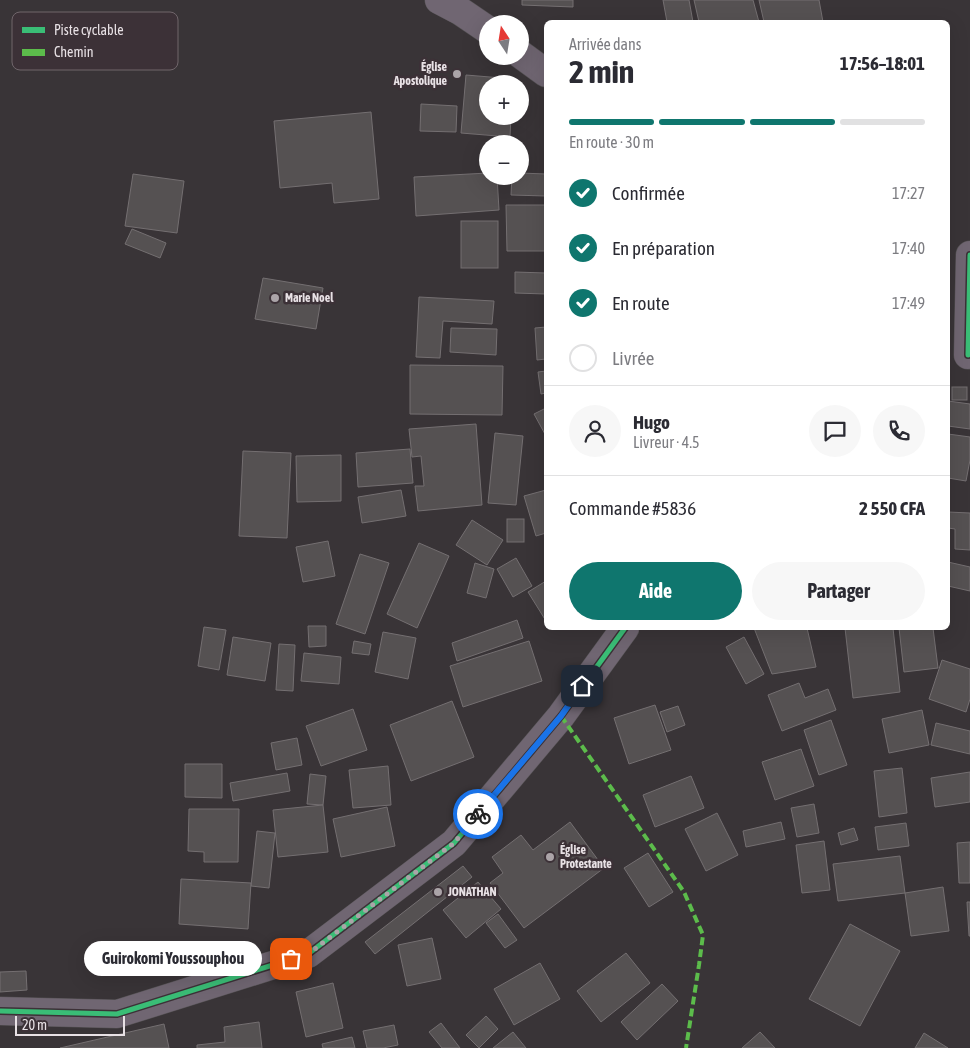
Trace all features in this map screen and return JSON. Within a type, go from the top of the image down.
[{"type":"street","points":[[439,0],[479,24]]},
{"type":"street","points":[[529,60],[544,71]]},
{"type":"street","points":[[962,353],[970,255]]},
{"type":"street","points":[[0,1012],[117,1014],[308,954],[454,843],[561,716],[624,630]]},
{"type":"building","points":[[522,0],[573,0],[573,7],[522,5]]},
{"type":"building","points":[[663,0],[689,0],[693,20],[667,20]]},
{"type":"building","points":[[694,0],[753,0],[758,20],[699,20]]},
{"type":"building","points":[[759,0],[819,0],[823,20],[764,20]]},
{"type":"building","points":[[466,75],[479,76],[479,125],[511,125],[510,135],[461,133]]},
{"type":"building","points":[[421,104],[457,106],[456,132],[420,131]]},
{"type":"building","points":[[371,112],[379,199],[334,203],[332,183],[280,188],[274,121]]},
{"type":"building","points":[[479,173],[479,185],[498,185],[499,210],[416,216],[414,177]]},
{"type":"building","points":[[529,173],[544,174],[544,196],[511,195],[512,185],[529,185]]},
{"type":"building","points":[[133,174],[184,181],[177,233],[125,226]]},
{"type":"building","points":[[506,205],[544,205],[544,251],[507,251]]},
{"type":"building","points":[[461,221],[498,221],[498,268],[461,268]]},
{"type":"building","points":[[132,229],[166,243],[160,258],[125,244]]},
{"type":"building","points":[[515,272],[544,273],[544,294],[515,293]]},
{"type":"building","points":[[263,278],[323,288],[316,329],[255,319]]},
{"type":"building","points":[[419,297],[494,301],[492,324],[443,321],[440,358],[416,357]]},
{"type":"building","points":[[544,327],[544,359],[537,360],[535,328]]},
{"type":"building","points":[[451,328],[497,329],[496,355],[450,352]]},
{"type":"building","points":[[410,365],[503,366],[502,415],[410,414]]},
{"type":"building","points":[[544,371],[544,393],[541,394],[538,372]]},
{"type":"building","points":[[952,387],[967,387],[967,400],[952,400]]},
{"type":"building","points":[[950,401],[970,404],[970,429],[950,426]]},
{"type":"building","points":[[544,409],[544,432],[534,414]]},
{"type":"building","points":[[476,424],[482,505],[418,511],[415,486],[424,486],[421,456],[412,457],[409,429]]},
{"type":"building","points":[[495,433],[523,436],[516,505],[488,503]]},
{"type":"building","points":[[950,434],[970,437],[970,460],[966,481],[950,478]]},
{"type":"building","points":[[410,449],[413,483],[358,487],[356,453]]},
{"type":"building","points":[[243,451],[291,453],[287,538],[239,536]]},
{"type":"building","points":[[341,455],[341,501],[297,502],[296,456]]},
{"type":"building","points":[[401,490],[406,516],[362,523],[358,497]]},
{"type":"building","points":[[544,491],[544,534],[536,536],[524,496]]},
{"type":"building","points":[[950,512],[970,513],[970,550],[955,549],[955,529],[950,528]]},
{"type":"building","points":[[507,519],[524,519],[524,542],[507,542]]},
{"type":"building","points":[[472,520],[503,540],[487,565],[456,545]]},
{"type":"building","points":[[328,541],[335,576],[303,582],[296,547]]},
{"type":"building","points":[[419,543],[449,556],[417,628],[387,614]]},
{"type":"building","points":[[360,554],[389,563],[365,634],[336,624]]},
{"type":"building","points":[[516,558],[532,586],[513,597],[497,569]]},
{"type":"building","points":[[950,562],[970,567],[970,591],[950,586]]},
{"type":"building","points":[[475,563],[494,569],[486,598],[467,593]]},
{"type":"building","points":[[544,582],[544,618],[528,592]]},
{"type":"building","points":[[517,620],[523,638],[457,661],[452,643]]},
{"type":"building","points":[[308,626],[326,626],[326,646],[309,647]]},
{"type":"building","points":[[204,627],[226,630],[219,670],[198,666]]},
{"type":"building","points":[[755,630],[807,630],[816,667],[772,674]]},
{"type":"building","points":[[845,630],[893,630],[900,692],[853,698]]},
{"type":"building","points":[[899,630],[933,630],[938,668],[904,672]]},
{"type":"building","points":[[383,632],[416,638],[408,679],[375,672]]},
{"type":"building","points":[[233,637],[271,643],[265,681],[227,675]]},
{"type":"building","points":[[744,637],[764,674],[746,684],[726,647]]},
{"type":"building","points":[[354,641],[371,644],[369,655],[352,653]]},
{"type":"building","points":[[529,641],[542,681],[463,707],[450,666]]},
{"type":"building","points":[[279,644],[295,645],[293,691],[276,690]]},
{"type":"building","points":[[304,653],[341,657],[339,684],[301,681]]},
{"type":"building","points":[[942,660],[970,669],[970,699],[966,712],[929,699]]},
{"type":"building","points":[[799,683],[805,698],[828,689],[836,710],[782,731],[768,695]]},
{"type":"building","points":[[452,701],[474,757],[411,781],[390,725]]},
{"type":"building","points":[[655,705],[671,750],[629,764],[614,718]]},
{"type":"building","points":[[678,706],[685,725],[667,732],[660,712]]},
{"type":"building","points":[[353,709],[367,750],[321,766],[306,726]]},
{"type":"building","points":[[922,710],[929,745],[889,753],[882,719]]},
{"type":"building","points":[[831,720],[847,765],[819,775],[804,730]]},
{"type":"building","points":[[936,723],[970,731],[970,754],[931,745]]},
{"type":"building","points":[[297,738],[302,765],[276,770],[271,743]]},
{"type":"building","points":[[801,749],[814,786],[775,800],[762,762]]},
{"type":"building","points":[[185,764],[222,764],[222,798],[185,797]]},
{"type":"building","points":[[388,766],[391,805],[353,808],[349,770]]},
{"type":"building","points":[[902,768],[907,813],[879,817],[874,771]]},
{"type":"building","points":[[970,772],[970,802],[935,807],[931,778]]},
{"type":"building","points":[[287,773],[290,791],[233,801],[230,783]]},
{"type":"building","points":[[310,774],[326,776],[323,805],[307,804]]},
{"type":"building","points":[[691,776],[704,808],[655,827],[643,795]]},
{"type":"building","points":[[814,804],[819,833],[797,837],[791,808]]},
{"type":"building","points":[[323,805],[328,852],[278,857],[273,810]]},
{"type":"building","points":[[387,807],[395,846],[341,857],[333,819]]},
{"type":"building","points":[[189,809],[239,809],[238,862],[204,862],[204,852],[188,851]]},
{"type":"building","points":[[717,813],[738,855],[706,871],[685,829]]},
{"type":"building","points":[[570,822],[604,868],[524,928],[490,883],[503,873],[492,857],[521,835],[533,850]]},
{"type":"building","points":[[781,822],[785,839],[746,847],[743,831]]},
{"type":"building","points":[[906,823],[909,846],[878,850],[875,827]]},
{"type":"building","points":[[854,828],[858,840],[841,845],[838,833]]},
{"type":"building","points":[[257,831],[275,833],[269,888],[251,886]]},
{"type":"building","points":[[824,841],[830,890],[802,893],[796,845]]},
{"type":"building","points":[[970,842],[970,883],[959,883],[957,843]]},
{"type":"building","points":[[648,853],[673,892],[649,907],[624,868]]},
{"type":"building","points":[[900,856],[905,893],[838,901],[833,864]]},
{"type":"building","points":[[463,866],[472,877],[375,954],[365,942]]},
{"type":"building","points":[[181,879],[251,883],[248,929],[179,924]]},
{"type":"building","points":[[478,882],[501,909],[466,938],[443,910]]},
{"type":"building","points":[[943,887],[949,931],[911,936],[905,893]]},
{"type":"building","points":[[967,902],[970,902],[970,936],[969,936]]},
{"type":"building","points":[[498,914],[517,940],[505,948],[486,923]]},
{"type":"building","points":[[850,924],[900,951],[860,1026],[809,999]]},
{"type":"building","points":[[432,938],[441,979],[407,986],[398,945]]},
{"type":"building","points":[[626,953],[650,983],[601,1022],[577,991]]},
{"type":"building","points":[[540,963],[560,999],[514,1025],[494,989]]},
{"type":"building","points":[[26,971],[27,990],[0,992],[0,972]]},
{"type":"building","points":[[333,983],[343,1028],[306,1037],[296,992]]},
{"type":"building","points":[[662,984],[678,1001],[637,1040],[621,1022]]},
{"type":"building","points":[[486,1016],[498,1029],[479,1048],[466,1035]]},
{"type":"building","points":[[259,1022],[262,1048],[197,1048],[197,1045],[225,1042],[224,1027]]},
{"type":"building","points":[[441,1023],[460,1048],[442,1048],[429,1032]]},
{"type":"building","points":[[164,1024],[169,1048],[60,1048]]},
{"type":"building","points":[[394,1025],[398,1045],[383,1048],[367,1048],[363,1031]]},
{"type":"building","points":[[513,1032],[526,1048],[493,1048]]},
{"type":"building","points":[[760,1032],[775,1048],[742,1048]]},
{"type":"building","points":[[924,1033],[948,1048],[915,1048]]},
{"type":"building","points":[[352,1037],[355,1048],[323,1048],[322,1044]]},
{"type":"marked path","points":[[561,716],[684,892],[703,935],[686,1048]]},
{"type":"cycle path","points":[[968,355],[970,255]]},
{"type":"cycle path","points":[[0,1011],[117,1014],[308,954],[454,843],[561,716],[624,630]]},
{"type":"way so far","points":[[291,959],[308,954],[454,843],[478,814]]},
{"type":"place","name":"Église Apostolique","points":[[457,74]]},
{"type":"place","name":"Marie Noel","points":[[275,298]]},
{"type":"place","name":"Église Protestante","points":[[550,857]]},
{"type":"place","name":"JONATHAN","points":[[438,892]]},
{"type":"place","name":"Guirokomi Youssouphou","points":[[291,959]]},
{"type":"route","points":[[478,814],[561,716],[582,686]]}]
